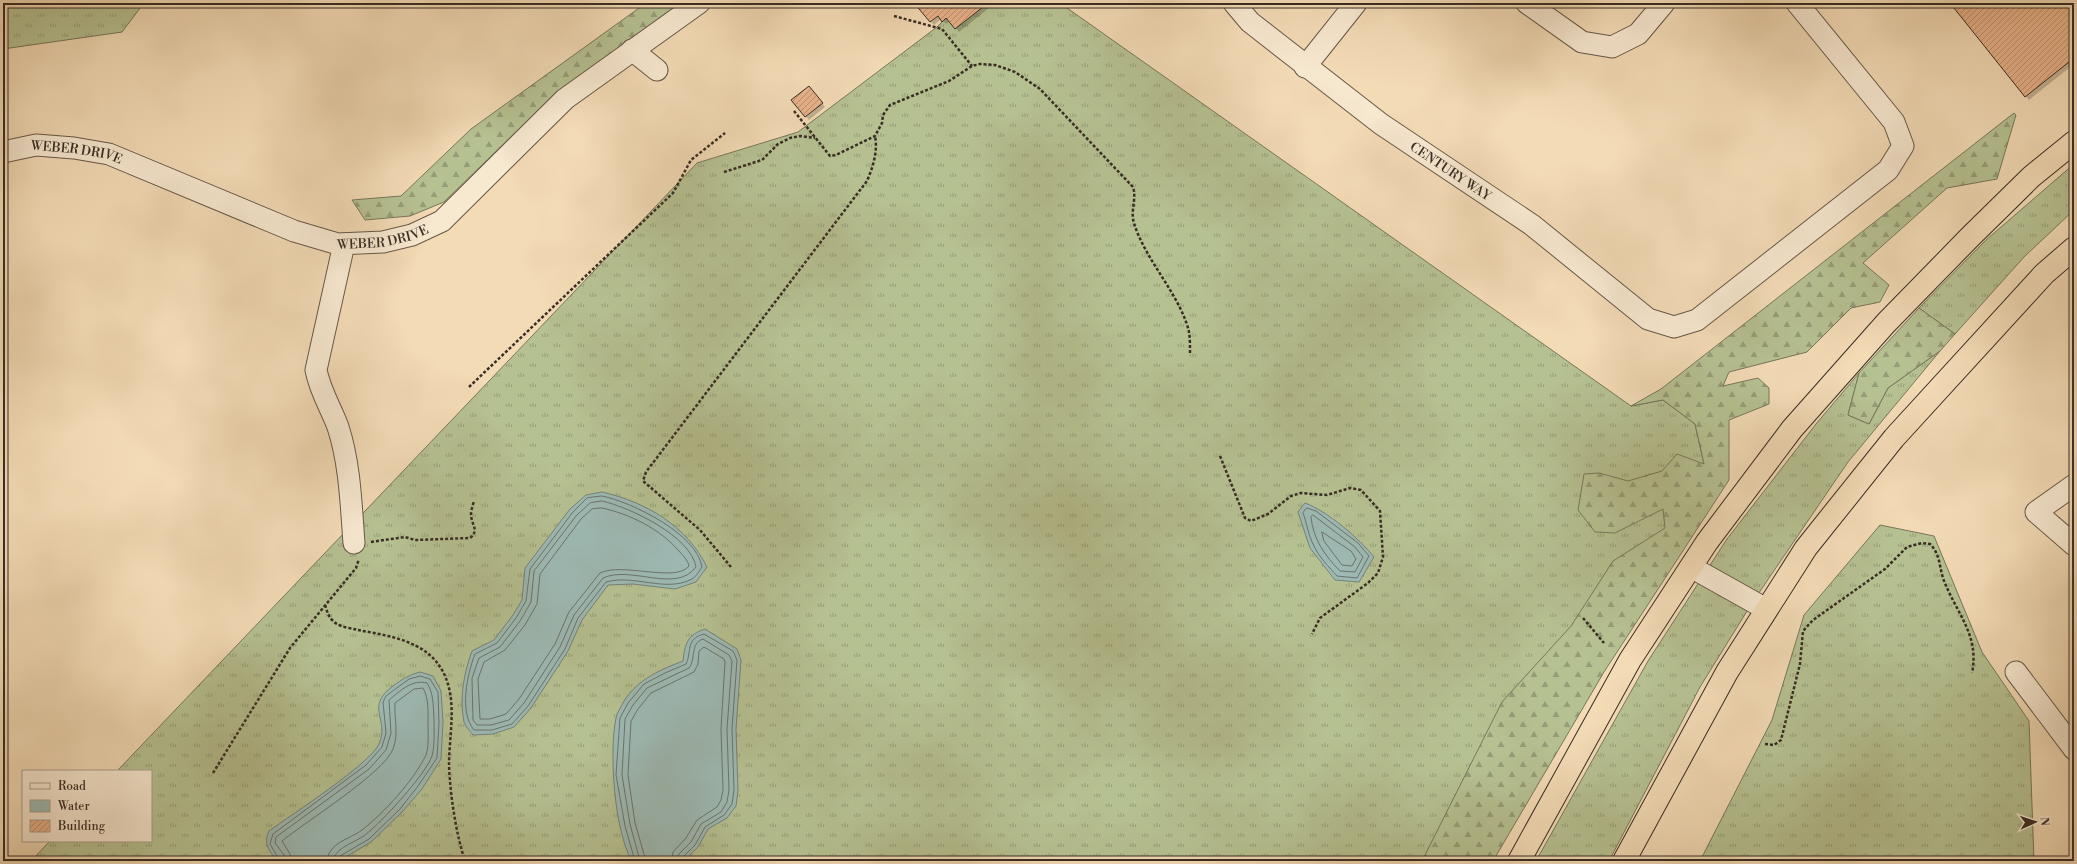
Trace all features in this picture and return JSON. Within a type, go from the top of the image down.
[{"type":"highway","points":[[1519,861],[1630,660],[1707,542],[1792,429],[1886,323],[2031,177],[2074,142]]},
{"type":"highway","points":[[1624,861],[1727,672],[1806,548],[1894,438],[2044,274],[2074,248]]},
{"type":"street","name":"WEBER DRIVE","points":[[3,152],[36,145],[74,148],[109,154],[294,231],[338,244],[383,242],[412,235],[442,221],[565,99],[636,53],[699,3]]},
{"type":"street","name":"CENTURY WAY","points":[[1234,3],[1250,22],[1305,67],[1381,124],[1532,225],[1648,319],[1674,327],[1697,320],[1888,170],[1903,146],[1894,122],[1797,3]]},
{"type":"street","points":[[1305,67],[1356,3]]},
{"type":"street","points":[[1527,3],[1582,42],[1612,47],[1638,34],[1664,3]]},
{"type":"street","points":[[636,53],[657,70]]},
{"type":"street","points":[[344,244],[316,370],[318,382],[338,427],[348,468],[360,547]]},
{"type":"street","points":[[2074,485],[2036,512],[2074,545]]},
{"type":"street","points":[[1691,567],[1766,609]]},
{"type":"street","points":[[2016,672],[2074,749]]},
{"type":"path","points":[[894,16],[942,29],[972,66]]},
{"type":"path","points":[[794,111],[830,156],[836,155],[875,136],[882,123],[883,115],[890,104],[949,81],[972,66],[980,64],[995,65],[1015,72],[1040,89],[1133,187],[1135,194],[1132,211],[1133,222],[1142,243],[1182,314],[1189,332],[1190,353]]},
{"type":"path","points":[[469,387],[673,193],[691,160],[725,133]]},
{"type":"path","points":[[724,172],[762,160],[778,144],[790,138],[800,136],[816,138]]},
{"type":"path","points":[[731,567],[700,530],[643,481],[867,181],[873,168],[876,143],[875,136]]},
{"type":"path","points":[[1220,456],[1244,518],[1251,521],[1268,514],[1291,496],[1301,492],[1327,495],[1350,488],[1361,490],[1380,511],[1383,557],[1378,573],[1368,583],[1320,618],[1312,634]]},
{"type":"path","points":[[214,773],[290,648],[356,568],[360,547],[404,537],[415,540],[470,538],[474,535],[476,530],[471,513],[474,501]]},
{"type":"path","points":[[1765,744],[1774,745],[1781,740],[1800,664],[1804,631],[1813,620],[1885,569],[1907,547],[1915,544],[1930,544],[1938,554],[1944,578],[1971,636],[1975,661],[1972,673]]},
{"type":"path","points":[[325,604],[328,615],[333,622],[394,638],[415,646],[434,659],[444,673],[449,688],[453,712],[449,766],[458,840],[465,861]]},
{"type":"path","points":[[1583,618],[1604,643]]},
{"type":"green space","points":[[3,3],[144,3],[122,32],[3,49]]},
{"type":"green space","points":[[646,3],[682,3],[558,91],[444,202],[410,216],[365,220],[352,200],[401,196],[471,129]]},
{"type":"green space","points":[[961,3],[1060,3],[1631,406],[1663,400],[1695,424],[1704,464],[1669,536],[1455,861],[31,861],[49,842],[152,842],[152,770],[118,770],[697,163],[798,132],[937,27]]},
{"type":"green space","points":[[2014,113],[2016,115],[1997,179],[1947,188],[1863,263],[1889,285],[1880,302],[1851,308],[1807,352],[1729,372],[1723,386],[1758,378],[1769,388],[1769,404],[1729,420],[1729,480],[1604,672],[1493,861],[1422,861],[1502,702],[1571,626],[1613,561],[1665,528],[1663,509],[1615,533],[1595,532],[1578,510],[1584,474],[1599,473],[1628,481],[1662,471],[1677,454],[1704,464],[1695,424],[1663,400],[1631,406],[1661,389]]},
{"type":"green space","points":[[2074,164],[2074,210],[2024,257],[1955,334],[1919,308],[1986,240]]},
{"type":"green space","points":[[1919,308],[1955,334],[1940,351],[1888,388],[1869,424],[1848,415],[1859,373]]},
{"type":"green space","points":[[1940,351],[1848,462],[1752,603],[1700,687],[1609,861],[1536,861],[1648,661],[1727,539],[1816,424],[1859,373],[1848,415],[1869,424],[1888,388]]},
{"type":"green space","points":[[1880,525],[1934,536],[1982,652],[2029,721],[2034,861],[1700,861],[1772,720],[1804,615]]},
{"type":"water","points":[[602,492],[634,502],[664,518],[688,539],[699,552],[707,567],[696,582],[675,589],[633,584],[608,585],[582,620],[568,651],[531,708],[514,727],[493,734],[473,735],[466,727],[464,722],[462,704],[463,686],[472,651],[494,640],[513,615],[522,600],[525,568],[570,509],[586,495]]},
{"type":"water","points":[[1305,503],[1323,512],[1342,526],[1374,557],[1359,582],[1335,580],[1310,548],[1298,512]]},
{"type":"water","points":[[705,629],[737,649],[741,660],[736,729],[738,791],[736,806],[727,818],[708,829],[698,847],[684,861],[632,861],[626,847],[617,811],[613,770],[614,733],[618,711],[630,693],[643,681],[666,668],[683,661],[688,641],[694,634]]},
{"type":"water","points":[[420,672],[433,676],[441,691],[443,722],[441,759],[422,789],[403,811],[371,842],[339,861],[277,861],[268,847],[267,836],[269,831],[346,776],[373,753],[379,744],[382,735],[379,714],[380,700],[385,693],[403,679]]},
{"type":"building","points":[[914,3],[988,3],[955,29],[946,18],[942,22],[938,16],[930,22]]},
{"type":"building","points":[[1950,3],[2074,3],[2074,58],[2025,97]]},
{"type":"building","points":[[809,86],[823,103],[805,117],[791,100]]}]
